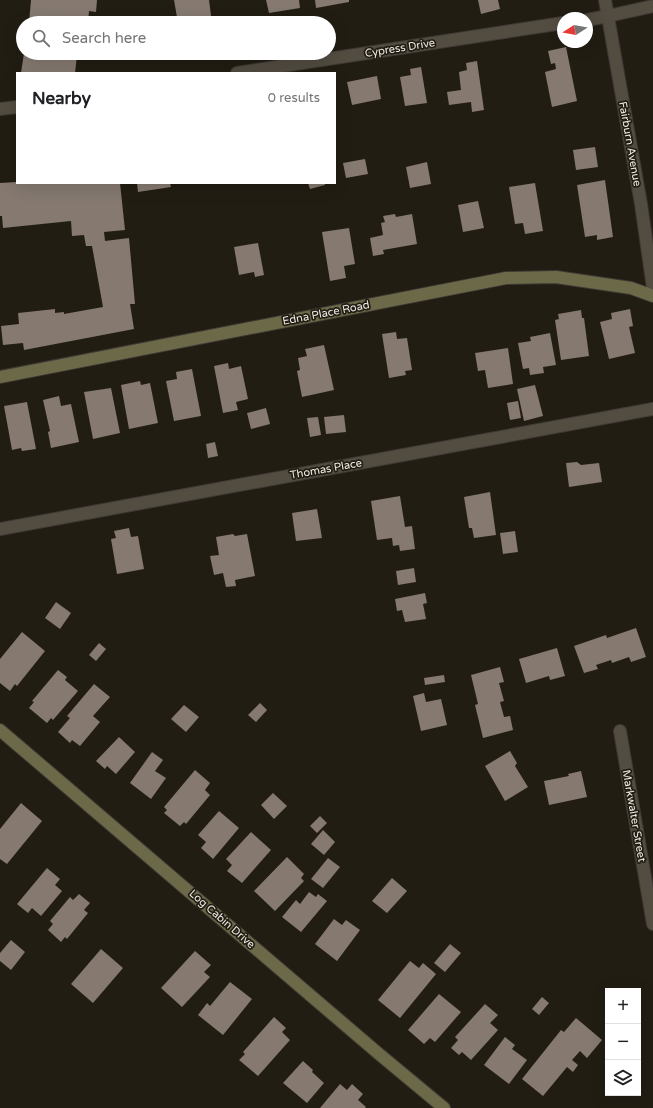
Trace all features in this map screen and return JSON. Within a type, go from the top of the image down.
[{"type":"street","name":"Fairburn Avenue","points":[[605,0],[641,204],[653,288]]},
{"type":"street","points":[[593,19],[653,6]]},
{"type":"street","name":"Cypress Drive","points":[[336,58],[557,24]]},
{"type":"street","name":"Cypress Drive","points":[[244,72],[322,60]]},
{"type":"street","points":[[0,109],[16,106]]},
{"type":"street","name":"Edna Place Road","points":[[0,377],[506,278],[556,277],[631,288],[653,296]]},
{"type":"street","name":"Thomas Place","points":[[0,529],[653,409]]},
{"type":"street","name":"Log Cabin Drive","points":[[0,730],[444,1108]]},
{"type":"street","name":"Markwalter Street","points":[[620,731],[653,924]]},
{"type":"building","points":[[31,0],[97,0],[96,12],[89,11],[89,16],[30,16]]},
{"type":"building","points":[[174,0],[209,0],[211,16],[177,16]]},
{"type":"building","points":[[266,0],[299,0],[300,8],[269,13]]},
{"type":"building","points":[[315,0],[349,0],[349,2],[316,8]]},
{"type":"building","points":[[478,0],[498,0],[500,9],[481,14]]},
{"type":"building","points":[[566,48],[577,101],[552,107],[545,72],[556,69],[555,63],[551,64],[548,51]]},
{"type":"building","points":[[23,60],[76,60],[75,72],[21,72]]},
{"type":"building","points":[[477,61],[484,110],[472,112],[471,102],[449,105],[447,92],[461,90],[459,72],[467,70],[466,63]]},
{"type":"building","points":[[421,67],[427,103],[405,106],[400,77],[411,75],[410,69]]},
{"type":"building","points":[[377,76],[381,99],[352,105],[347,82]]},
{"type":"building","points":[[595,147],[598,167],[576,170],[573,150]]},
{"type":"building","points":[[365,159],[368,174],[346,178],[343,163]]},
{"type":"building","points":[[427,162],[431,184],[410,188],[406,167]]},
{"type":"building","points":[[605,180],[613,237],[597,240],[597,235],[585,237],[577,185]]},
{"type":"building","points":[[0,183],[120,184],[125,230],[104,232],[105,241],[129,238],[135,304],[130,304],[134,329],[24,350],[23,343],[3,345],[1,326],[19,324],[18,313],[55,309],[55,313],[64,312],[64,314],[103,307],[92,246],[86,246],[84,235],[72,236],[71,221],[3,228],[2,216],[0,216]]},
{"type":"building","points":[[535,183],[543,231],[525,234],[523,223],[515,224],[509,187]]},
{"type":"building","points":[[137,184],[170,184],[171,187],[138,192]]},
{"type":"building","points":[[308,184],[325,184],[325,185],[310,189]]},
{"type":"building","points":[[478,201],[484,228],[463,232],[458,205]]},
{"type":"building","points":[[395,214],[396,217],[412,214],[417,244],[383,250],[384,254],[373,256],[370,238],[383,235],[381,223],[385,222],[383,216]]},
{"type":"building","points":[[349,228],[355,264],[344,266],[346,278],[330,281],[322,232]]},
{"type":"building","points":[[258,243],[264,275],[255,277],[254,272],[239,275],[234,247]]},
{"type":"building","points":[[630,309],[633,326],[629,327],[635,353],[609,359],[600,322],[612,319],[611,313]]},
{"type":"building","points":[[581,310],[582,318],[584,318],[589,356],[561,360],[555,320],[559,319],[558,314]]},
{"type":"building","points":[[396,332],[397,339],[407,338],[412,370],[405,371],[406,375],[389,378],[382,334]]},
{"type":"building","points":[[550,333],[556,365],[543,367],[544,373],[530,375],[529,368],[523,369],[518,343],[531,341],[530,337]]},
{"type":"building","points":[[324,345],[334,390],[302,397],[297,371],[300,370],[298,358],[307,356],[305,349]]},
{"type":"building","points":[[508,348],[513,384],[488,388],[485,370],[478,371],[475,353]]},
{"type":"building","points":[[228,363],[229,369],[241,366],[248,399],[236,402],[238,410],[223,413],[214,366]]},
{"type":"building","points":[[192,369],[201,416],[174,421],[166,381],[177,379],[176,372]]},
{"type":"building","points":[[140,381],[141,385],[150,383],[158,423],[129,429],[121,385]]},
{"type":"building","points":[[535,385],[543,416],[524,421],[517,389]]},
{"type":"building","points":[[111,388],[120,433],[93,439],[84,392]]},
{"type":"building","points":[[59,396],[61,406],[71,404],[79,442],[51,448],[48,432],[50,431],[43,400]]},
{"type":"building","points":[[518,401],[521,418],[510,420],[507,403]]},
{"type":"building","points":[[27,402],[36,449],[22,451],[21,448],[12,450],[4,406]]},
{"type":"building","points":[[266,408],[270,424],[251,429],[247,413]]},
{"type":"building","points":[[344,415],[346,432],[326,434],[324,417]]},
{"type":"building","points":[[318,417],[321,435],[310,437],[307,418]]},
{"type":"building","points":[[215,442],[218,456],[208,458],[206,444]]},
{"type":"building","points":[[577,462],[581,465],[599,463],[602,482],[569,487],[566,463]]},
{"type":"building","points":[[490,492],[496,535],[474,538],[472,528],[469,528],[464,497]]},
{"type":"building","points":[[400,496],[405,527],[412,526],[415,549],[400,551],[399,545],[393,546],[392,538],[377,540],[371,501]]},
{"type":"building","points":[[317,509],[322,538],[296,541],[292,513]]},
{"type":"building","points":[[129,528],[131,537],[138,536],[144,569],[117,574],[111,539],[116,538],[114,531]]},
{"type":"building","points":[[515,531],[518,552],[503,554],[500,533]]},
{"type":"building","points":[[233,534],[235,536],[247,534],[255,576],[235,580],[236,586],[226,587],[223,573],[214,575],[210,556],[219,555],[216,537]]},
{"type":"building","points":[[414,568],[416,582],[398,585],[396,571]]},
{"type":"building","points":[[425,593],[427,603],[423,604],[426,619],[405,622],[402,610],[397,611],[395,599]]},
{"type":"building","points":[[56,602],[71,613],[60,629],[45,618]]},
{"type":"building","points":[[636,628],[646,657],[631,662],[629,657],[612,663],[611,660],[596,665],[598,669],[584,673],[574,646],[606,635],[607,638]]},
{"type":"building","points":[[22,632],[45,651],[17,686],[15,684],[10,691],[0,683],[0,659]]},
{"type":"building","points":[[99,643],[106,649],[96,661],[89,655]]},
{"type":"building","points":[[557,648],[565,676],[550,680],[549,676],[526,683],[519,659]]},
{"type":"building","points":[[500,667],[504,682],[499,683],[504,701],[500,702],[504,717],[510,716],[513,730],[483,738],[475,705],[478,704],[471,675]]},
{"type":"building","points":[[58,670],[67,677],[65,680],[78,691],[53,720],[51,718],[47,723],[29,708],[34,702],[32,701]]},
{"type":"building","points":[[444,675],[445,682],[425,685],[424,678]]},
{"type":"building","points":[[94,684],[110,697],[93,716],[100,722],[80,746],[72,740],[70,743],[58,732],[70,718],[67,716]]},
{"type":"building","points":[[424,693],[426,702],[441,699],[447,725],[421,731],[413,696]]},
{"type":"building","points":[[260,703],[267,710],[256,722],[248,715]]},
{"type":"building","points":[[184,705],[199,717],[186,732],[171,719]]},
{"type":"building","points":[[119,737],[135,752],[116,774],[107,766],[105,769],[96,761]]},
{"type":"building","points":[[510,751],[517,763],[515,766],[528,787],[505,801],[485,766]]},
{"type":"building","points":[[152,752],[163,760],[155,771],[166,778],[151,799],[130,783]]},
{"type":"building","points":[[195,770],[210,783],[205,790],[210,795],[186,824],[184,822],[180,826],[164,813],[167,810],[164,807]]},
{"type":"building","points":[[581,771],[587,797],[549,805],[544,781],[569,776],[568,774]]},
{"type":"building","points":[[273,793],[287,806],[274,819],[261,805]]},
{"type":"building","points":[[21,803],[42,821],[7,864],[0,859],[0,829]]},
{"type":"building","points":[[219,811],[239,828],[213,859],[201,848],[206,842],[198,835]]},
{"type":"building","points":[[320,816],[327,823],[317,833],[310,826]]},
{"type":"building","points":[[323,830],[335,842],[324,855],[311,844]]},
{"type":"building","points":[[251,832],[271,850],[242,883],[227,871],[232,865],[226,859]]},
{"type":"building","points":[[287,857],[304,874],[301,878],[304,881],[275,911],[254,891]]},
{"type":"building","points":[[328,858],[340,867],[323,888],[311,879]]},
{"type":"building","points":[[47,868],[60,879],[55,885],[62,891],[41,916],[32,908],[28,913],[17,904]]},
{"type":"building","points":[[392,878],[407,891],[387,913],[372,901]]},
{"type":"building","points":[[309,892],[316,897],[318,894],[327,901],[301,932],[282,917],[296,900],[300,904]]},
{"type":"building","points":[[79,894],[90,903],[84,910],[88,913],[67,939],[65,937],[61,942],[48,930],[53,924],[50,921],[70,897],[73,900]]},
{"type":"building","points":[[334,919],[342,925],[346,920],[360,930],[337,961],[315,944]]},
{"type":"building","points":[[11,940],[25,952],[11,970],[0,961],[0,953]]},
{"type":"building","points":[[450,944],[461,953],[445,972],[434,963]]},
{"type":"building","points":[[101,949],[123,968],[93,1003],[71,984]]},
{"type":"building","points":[[195,951],[211,965],[204,972],[210,977],[182,1007],[161,988]]},
{"type":"building","points":[[410,961],[419,968],[423,963],[436,974],[400,1018],[378,1000]]},
{"type":"building","points":[[230,982],[252,999],[223,1035],[198,1015],[207,1003],[210,1006]]},
{"type":"building","points":[[439,994],[461,1012],[435,1042],[430,1038],[424,1044],[408,1030]]},
{"type":"building","points":[[542,997],[549,1003],[539,1015],[532,1009]]},
{"type":"building","points":[[485,1004],[498,1015],[490,1023],[498,1030],[471,1060],[462,1052],[459,1055],[451,1048],[458,1040],[455,1037]]},
{"type":"building","points":[[274,1017],[286,1028],[282,1032],[290,1040],[258,1076],[239,1060],[245,1054],[243,1052]]},
{"type":"building","points":[[576,1018],[602,1040],[587,1058],[580,1051],[572,1060],[578,1065],[573,1072],[567,1067],[543,1096],[522,1079],[561,1030],[564,1032]]},
{"type":"building","points":[[505,1037],[515,1045],[512,1049],[527,1060],[509,1084],[484,1065]]},
{"type":"building","points":[[303,1061],[324,1083],[307,1103],[283,1083]]},
{"type":"building","points":[[340,1084],[347,1090],[352,1084],[363,1094],[358,1100],[366,1107],[320,1108]]}]
